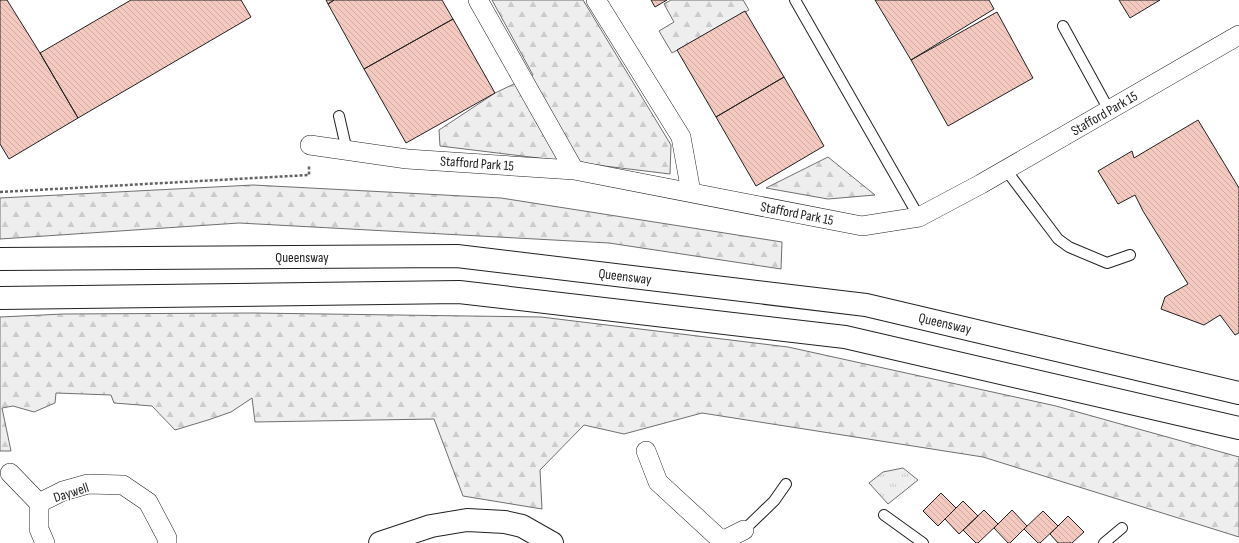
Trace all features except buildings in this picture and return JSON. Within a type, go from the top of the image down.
[{"type":"main road","name":"Queensway","points":[[0,259],[457,256],[866,305],[1239,392]]},
{"type":"main road","points":[[0,298],[459,292],[845,337],[1239,428]]},
{"type":"main road","points":[[380,543],[431,526],[467,520],[505,522],[522,526],[552,543]]},
{"type":"street","points":[[478,0],[574,170]]},
{"type":"street","points":[[596,0],[681,137],[691,192]]},
{"type":"street","name":"Stafford Park 15","points":[[310,146],[408,159],[574,170],[862,226],[919,217],[1006,170],[1239,35]]},
{"type":"street","points":[[646,451],[658,482],[722,542],[744,530]]},
{"type":"street","name":"Daywell","points":[[10,473],[39,503],[39,529],[45,543]]},
{"type":"street","name":"Daywell","points":[[39,503],[63,491],[88,484],[123,484],[148,502],[167,538],[167,543]]},
{"type":"lane","points":[[795,0],[919,217]]},
{"type":"lane","points":[[1063,26],[1109,110]]},
{"type":"lane","points":[[339,116],[347,150]]},
{"type":"lane","points":[[1006,170],[1058,239],[1068,247],[1107,263],[1130,255]]},
{"type":"lane","points":[[744,530],[774,501],[786,484]]},
{"type":"lane","points":[[884,516],[923,543]]},
{"type":"lane","points":[[1104,543],[1122,528]]},
{"type":"path","points":[[0,192],[309,175],[310,146]]},
{"type":"green space","points":[[492,0],[583,0],[671,145],[670,174],[440,146],[439,130],[495,93],[533,75]]},
{"type":"green space","points":[[671,0],[743,0],[749,10],[672,53],[659,31],[674,22],[664,4]]},
{"type":"green space","points":[[828,157],[875,195],[828,199],[766,188]]},
{"type":"green space","points":[[253,185],[501,198],[782,242],[781,269],[609,243],[239,223],[0,239],[0,198]]},
{"type":"green space","points":[[252,313],[541,317],[788,347],[1056,406],[1239,457],[1239,537],[983,457],[702,413],[624,434],[584,425],[540,470],[542,509],[463,496],[434,419],[255,422],[252,398],[231,412],[175,430],[152,406],[114,403],[111,395],[56,393],[55,403],[34,412],[13,406],[2,408],[11,451],[0,451],[0,317],[63,314]]},
{"type":"green space","points":[[903,468],[918,480],[888,504],[869,483],[883,472]]}]
